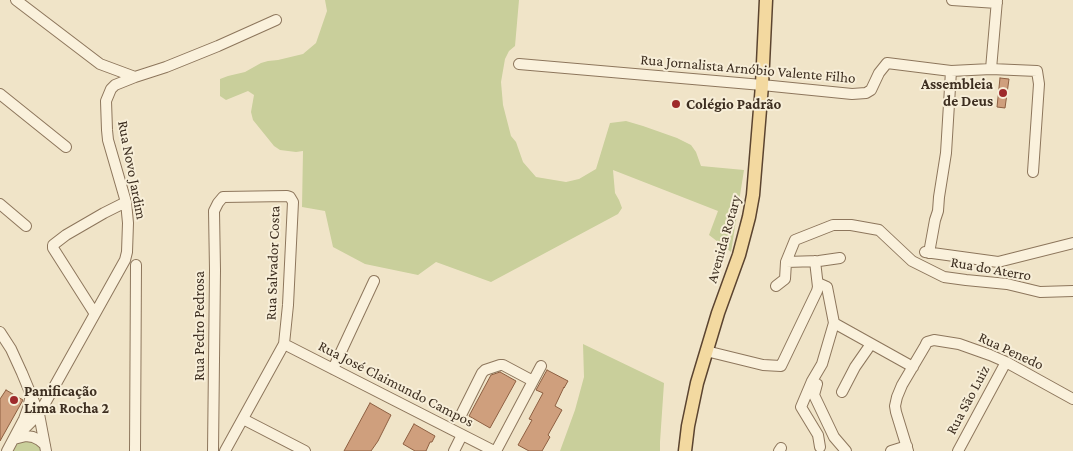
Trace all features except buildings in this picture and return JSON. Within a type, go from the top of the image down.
[{"type":"main road","name":"Avenida Rotary","points":[[685,451],[696,388],[706,351],[738,255],[754,195],[766,0]]},
{"type":"street","points":[[16,0],[100,64],[134,77]]},
{"type":"street","points":[[952,0],[997,1],[991,69]]},
{"type":"street","name":"Rua Novo Jardim","points":[[13,440],[39,414],[127,252],[128,223],[126,202],[108,140],[106,100],[111,89],[115,85],[134,77],[166,67],[276,20]]},
{"type":"street","name":"Rua Jornalista Arnóbio Valente Filho","points":[[519,64],[860,94],[871,90],[879,73],[887,63],[951,71],[991,69],[1037,71],[1038,84],[1033,172]]},
{"type":"street","points":[[951,71],[946,153],[938,211],[927,252],[998,262],[1073,243]]},
{"type":"street","points":[[0,94],[66,147]]},
{"type":"street","name":"Rua Salvador Costa","points":[[218,203],[223,197],[287,196],[292,200],[288,305],[284,344]]},
{"type":"street","points":[[94,314],[53,248],[53,245],[66,235],[126,202]]},
{"type":"street","name":"Rua Pedro Pedrosa","points":[[213,451],[214,211],[218,203]]},
{"type":"street","points":[[0,204],[26,226]]},
{"type":"street","name":"Rua do Aterro","points":[[776,286],[785,278],[786,262],[795,240],[832,225],[851,225],[879,230],[912,262],[944,277],[1007,284],[1040,292],[1073,291]]},
{"type":"street","points":[[786,262],[840,258]]},
{"type":"street","points":[[706,351],[763,365],[781,366],[815,298],[818,283],[815,261]]},
{"type":"street","points":[[135,451],[136,264]]},
{"type":"street","points":[[333,368],[374,281]]},
{"type":"street","points":[[818,283],[827,286],[834,323],[822,364],[812,381],[801,407],[818,436],[820,446]]},
{"type":"street","points":[[834,323],[912,367],[899,391],[895,406],[907,449],[892,451]]},
{"type":"street","points":[[0,332],[11,349],[39,414],[45,448]]},
{"type":"street","name":"Rua Penedo","points":[[912,367],[928,342],[934,340],[959,344],[1006,362],[1073,399]]},
{"type":"street","points":[[226,451],[284,344]]},
{"type":"street","name":"Rua José Claimundo Campos","points":[[284,344],[495,451]]},
{"type":"street","points":[[842,392],[855,367],[871,344]]},
{"type":"street","name":"Rua São Luiz","points":[[958,451],[1006,362]]},
{"type":"street","points":[[461,415],[484,370],[500,365],[533,381]]},
{"type":"street","points":[[495,451],[541,366]]},
{"type":"street","points":[[812,381],[817,384],[814,395],[834,437],[846,451]]},
{"type":"street","points":[[6,451],[24,419],[31,395]]},
{"type":"street","points":[[243,419],[305,451]]},
{"type":"street","points":[[454,451],[462,435]]},
{"type":"street","points":[[13,440],[19,437],[33,437],[40,440],[45,448]]},
{"type":"street","points":[[214,437],[232,439]]},
{"type":"green space","points":[[325,0],[519,0],[515,46],[509,51],[505,59],[501,82],[503,105],[511,136],[516,142],[523,162],[536,177],[566,182],[579,179],[596,169],[610,123],[626,121],[677,138],[691,145],[696,152],[701,166],[744,170],[731,252],[709,235],[718,211],[613,170],[615,193],[622,208],[618,214],[491,282],[436,262],[418,275],[365,264],[333,247],[325,211],[302,207],[303,151],[280,150],[274,146],[253,120],[251,112],[254,95],[248,91],[226,100],[220,96],[220,79],[245,72],[261,63],[303,54],[316,43],[327,11]]},
{"type":"green space","points":[[583,344],[664,383],[660,451],[560,451],[575,410],[584,377]]},
{"type":"green space","points":[[31,439],[41,447],[41,451],[9,451],[20,440]]},
{"type":"place","name":"Assembleia de Deus","points":[[1003,93]]},
{"type":"place","name":"Colégio Padrão","points":[[676,104]]},
{"type":"place","name":"Panificação Lima Rocha 2","points":[[14,400]]}]
